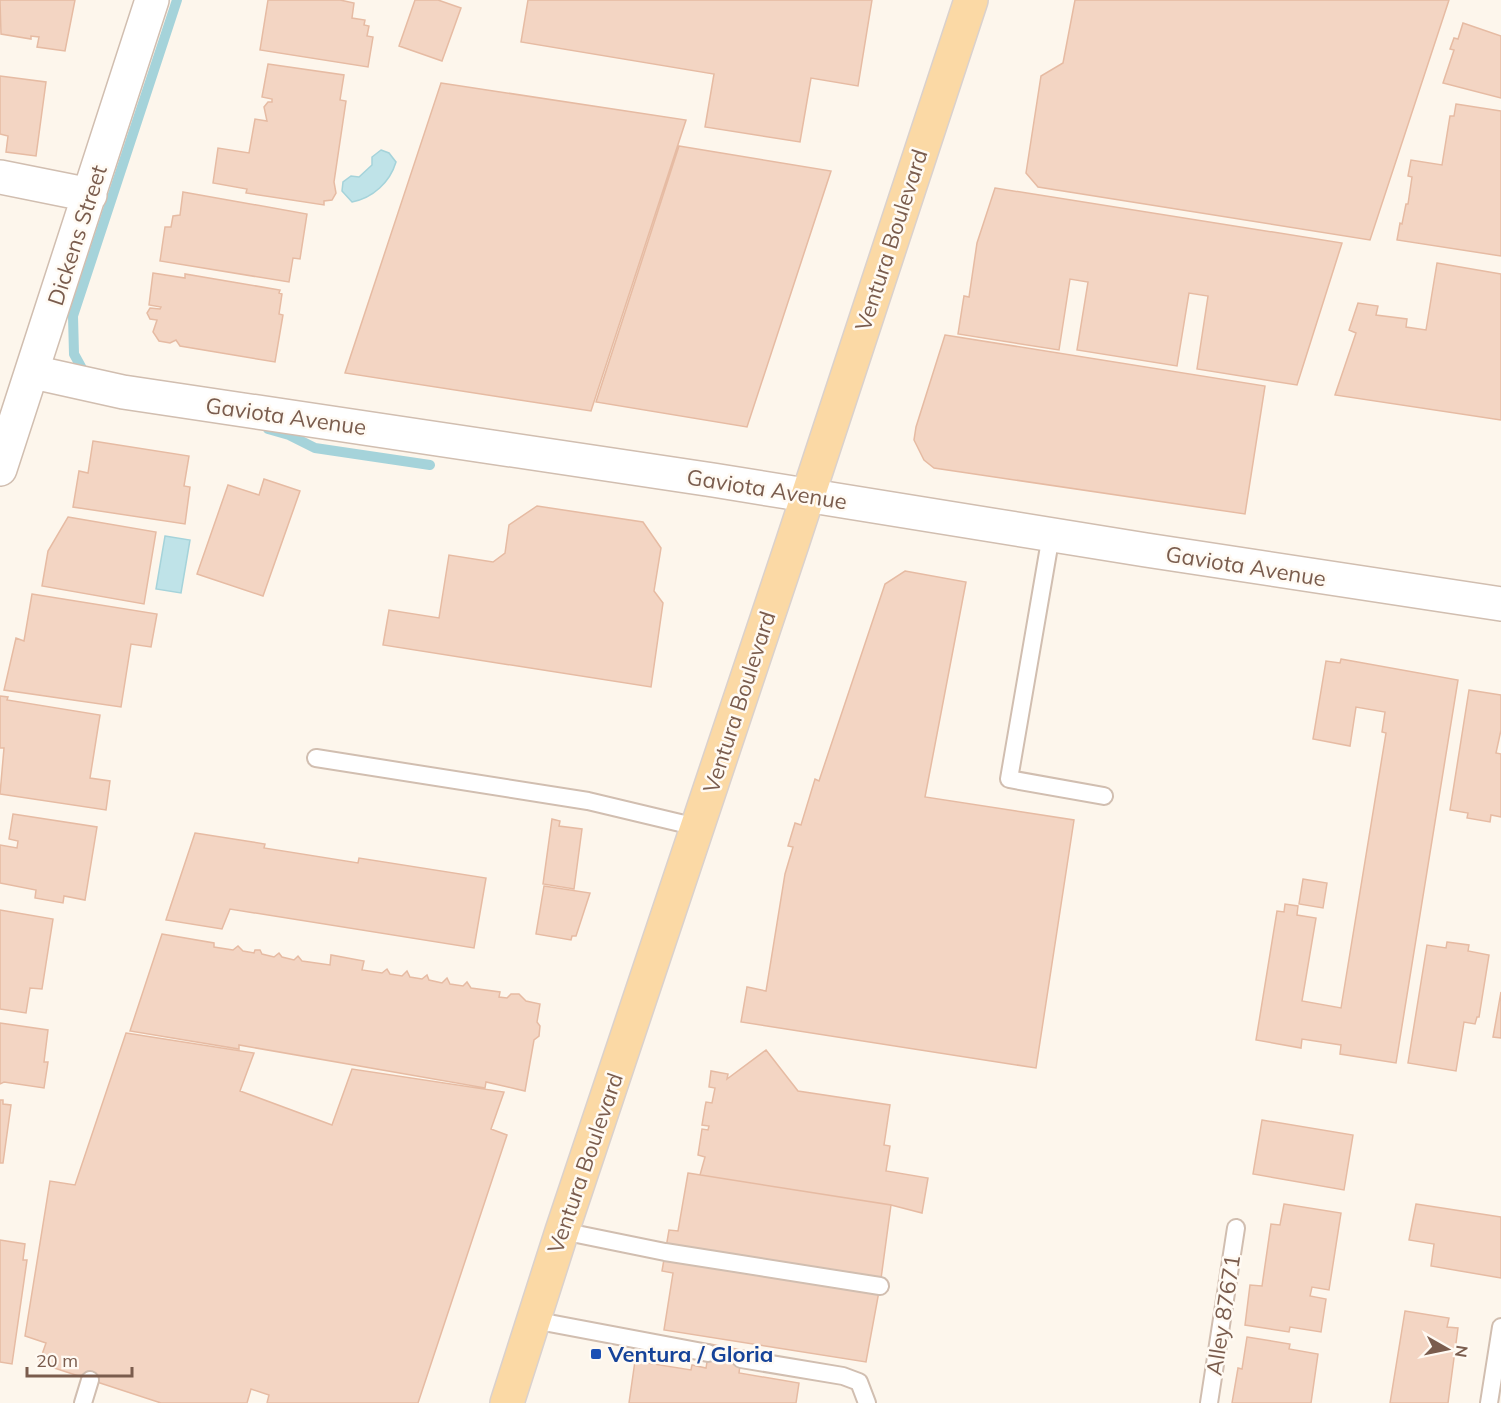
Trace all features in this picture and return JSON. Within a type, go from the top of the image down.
[{"type":"main road","name":"Ventura Boulevard","points":[[507,1403],[971,0]]},
{"type":"street","name":"Dickens Street","points":[[0,469],[152,0]]},
{"type":"street","points":[[0,177],[90,195]]},
{"type":"street","name":"Gaviota Avenue","points":[[33,372],[106,390],[1501,604]]},
{"type":"lane","points":[[1051,535],[1009,779],[1104,796]]},
{"type":"lane","points":[[316,758],[588,801],[697,827]]},
{"type":"lane","name":"Alley 87671","points":[[1209,1403],[1236,1228]]},
{"type":"lane","points":[[562,1231],[665,1252],[880,1286]]},
{"type":"lane","points":[[533,1320],[708,1353]]},
{"type":"lane","points":[[1489,1403],[1501,1327]]},
{"type":"lane","points":[[741,1359],[843,1376],[859,1382],[867,1402]]},
{"type":"lane","points":[[83,1403],[90,1380]]},
{"type":"water","points":[[381,150],[389,153],[396,162],[390,176],[374,193],[352,202],[342,191],[343,182],[351,176],[359,177],[372,165],[372,157]]},
{"type":"water","points":[[165,536],[190,540],[181,593],[156,589]]},
{"type":"building","points":[[0,0],[75,0],[65,51],[37,47],[39,37],[31,36],[31,39],[1,34]]},
{"type":"building","points":[[268,0],[340,0],[354,3],[352,18],[365,20],[364,25],[369,26],[367,36],[373,37],[368,67],[260,50]]},
{"type":"building","points":[[415,0],[438,0],[461,8],[442,61],[399,46]]},
{"type":"building","points":[[528,0],[872,0],[858,86],[811,78],[800,142],[705,127],[714,74],[521,42]]},
{"type":"building","points":[[1075,0],[1449,0],[1370,240],[1038,187],[1026,173],[1041,76],[1063,63]]},
{"type":"building","points":[[1463,23],[1501,36],[1501,98],[1443,83],[1454,50],[1450,49],[1454,38],[1458,39]]},
{"type":"building","points":[[268,64],[344,75],[340,100],[346,101],[334,182],[336,193],[332,200],[324,201],[324,205],[246,193],[247,189],[213,183],[218,148],[249,153],[255,119],[267,121],[264,107],[268,102],[272,102],[272,99],[262,97]]},
{"type":"building","points":[[0,76],[46,82],[36,156],[6,152],[8,136],[0,134]]},
{"type":"building","points":[[441,83],[686,120],[591,411],[345,373]]},
{"type":"building","points":[[1456,104],[1501,111],[1501,256],[1397,240],[1400,223],[1402,224],[1406,204],[1408,204],[1412,177],[1408,176],[1411,160],[1442,165],[1450,116],[1454,116]]},
{"type":"building","points":[[679,146],[831,171],[747,427],[596,402]]},
{"type":"building","points":[[995,188],[1342,243],[1297,385],[1197,369],[1208,296],[1189,293],[1177,366],[1077,350],[1088,282],[1070,279],[1059,350],[958,334],[964,296],[969,297],[977,243]]},
{"type":"building","points":[[183,192],[307,214],[300,259],[293,258],[289,282],[160,261],[165,227],[171,227],[173,216],[180,215]]},
{"type":"building","points":[[1437,263],[1501,274],[1501,420],[1335,395],[1356,333],[1349,330],[1358,303],[1378,306],[1376,315],[1407,319],[1406,327],[1426,330]]},
{"type":"building","points":[[153,273],[185,278],[185,274],[280,290],[279,293],[282,294],[279,314],[283,315],[275,362],[180,346],[176,340],[170,343],[159,341],[153,332],[157,320],[150,319],[147,313],[150,308],[160,309],[161,307],[149,305]]},
{"type":"building","points":[[945,335],[1265,386],[1245,514],[934,468],[924,460],[914,440]]},
{"type":"building","points":[[93,441],[189,456],[184,486],[190,487],[185,524],[73,507],[79,471],[88,473]]},
{"type":"building","points":[[264,479],[300,491],[263,596],[197,574],[228,485],[259,495]]},
{"type":"building","points":[[537,506],[643,522],[661,548],[654,591],[663,603],[651,687],[383,645],[389,610],[439,618],[449,555],[493,562],[505,553],[509,525]]},
{"type":"building","points":[[68,517],[156,532],[144,604],[42,586],[48,551]]},
{"type":"building","points":[[905,571],[966,582],[925,797],[1074,820],[1036,1068],[741,1022],[747,987],[766,991],[785,874],[793,847],[788,846],[795,823],[801,825],[815,779],[819,781],[885,584]]},
{"type":"building","points":[[32,594],[157,614],[151,647],[131,644],[121,707],[4,690],[16,638],[24,641]]},
{"type":"building","points":[[1341,659],[1458,680],[1396,1063],[1340,1054],[1341,1045],[1302,1039],[1301,1048],[1256,1040],[1277,911],[1284,912],[1285,904],[1298,906],[1297,915],[1316,918],[1302,1001],[1341,1008],[1386,733],[1382,732],[1385,712],[1356,707],[1350,746],[1313,739],[1326,661],[1340,663]]},
{"type":"building","points":[[1469,690],[1501,695],[1501,730],[1496,753],[1501,754],[1501,817],[1491,815],[1490,822],[1467,818],[1468,813],[1450,810]]},
{"type":"building","points":[[0,696],[8,697],[7,700],[100,715],[90,778],[110,781],[106,810],[0,794],[4,748],[0,748]]},
{"type":"building","points":[[13,814],[97,827],[85,900],[64,896],[63,903],[35,898],[36,890],[0,883],[0,845],[17,848],[18,841],[9,839]]},
{"type":"building","points":[[552,819],[560,821],[559,826],[582,829],[574,889],[543,884]]},
{"type":"building","points":[[195,833],[265,844],[264,848],[358,863],[359,858],[486,878],[474,948],[230,909],[222,929],[166,920]]},
{"type":"building","points":[[1303,879],[1327,883],[1323,908],[1299,904]]},
{"type":"building","points":[[544,886],[590,893],[576,936],[572,936],[571,940],[536,934]]},
{"type":"building","points":[[0,910],[53,919],[42,989],[30,988],[26,1013],[0,1009]]},
{"type":"building","points":[[162,934],[214,943],[214,947],[233,950],[238,946],[243,951],[254,953],[255,950],[260,950],[262,954],[274,957],[279,953],[282,957],[294,960],[298,956],[302,961],[330,965],[331,955],[364,961],[362,970],[382,973],[387,969],[390,974],[402,976],[407,971],[410,977],[422,979],[427,975],[429,980],[442,983],[447,978],[450,984],[463,986],[467,982],[471,988],[500,992],[499,997],[507,998],[511,994],[519,994],[526,1001],[540,1004],[537,1022],[540,1026],[539,1036],[534,1040],[525,1091],[486,1082],[485,1088],[239,1045],[239,1049],[130,1031]]},
{"type":"building","points":[[1447,942],[1469,945],[1468,951],[1489,955],[1479,1017],[1475,1024],[1464,1022],[1456,1071],[1408,1063],[1427,945],[1446,948]]},
{"type":"building","points":[[1501,992],[1501,1038],[1493,1037]]},
{"type":"building","points":[[0,1023],[48,1030],[44,1062],[48,1062],[44,1088],[4,1082],[0,1084]]},
{"type":"building","points":[[126,1033],[254,1053],[240,1091],[332,1125],[352,1069],[504,1092],[491,1129],[507,1135],[418,1403],[267,1403],[269,1395],[251,1389],[247,1403],[161,1403],[39,1363],[46,1343],[25,1336],[50,1181],[75,1185]]},
{"type":"building","points":[[766,1050],[798,1091],[890,1105],[884,1145],[890,1146],[886,1171],[928,1178],[922,1213],[891,1205],[700,1175],[705,1157],[698,1155],[702,1129],[708,1130],[709,1126],[702,1125],[705,1107],[706,1102],[712,1103],[715,1088],[709,1087],[711,1071],[728,1074],[727,1079]]},
{"type":"building","points":[[0,1100],[3,1100],[3,1104],[11,1105],[3,1163],[0,1163]]},
{"type":"building","points":[[1262,1120],[1353,1135],[1344,1190],[1253,1174]]},
{"type":"building","points":[[688,1173],[891,1205],[880,1286],[866,1362],[664,1330],[673,1273],[662,1271],[669,1230],[678,1231]]},
{"type":"building","points":[[1284,1204],[1341,1213],[1329,1290],[1312,1287],[1310,1296],[1326,1299],[1321,1332],[1290,1327],[1289,1332],[1245,1325],[1250,1285],[1262,1286],[1271,1224],[1280,1225]]},
{"type":"building","points":[[1416,1204],[1501,1217],[1501,1278],[1431,1266],[1434,1244],[1409,1240]]},
{"type":"building","points":[[0,1240],[25,1244],[23,1260],[27,1260],[12,1364],[0,1362]]},
{"type":"building","points":[[1405,1311],[1449,1318],[1447,1327],[1458,1328],[1448,1403],[1390,1403]]},
{"type":"building","points":[[1247,1337],[1290,1344],[1289,1349],[1318,1354],[1311,1403],[1232,1403],[1238,1368],[1242,1369]]},
{"type":"building","points":[[710,1344],[742,1350],[739,1373],[799,1383],[796,1403],[629,1403],[635,1361],[691,1370],[692,1365],[706,1368]]},
{"type":"waterway","points":[[86,376],[74,354],[73,316],[177,0]]},
{"type":"waterway","points":[[268,429],[289,435],[315,448],[430,465]]},
{"type":"place","name":"Ventura / Gloria","points":[[596,1354]]}]
